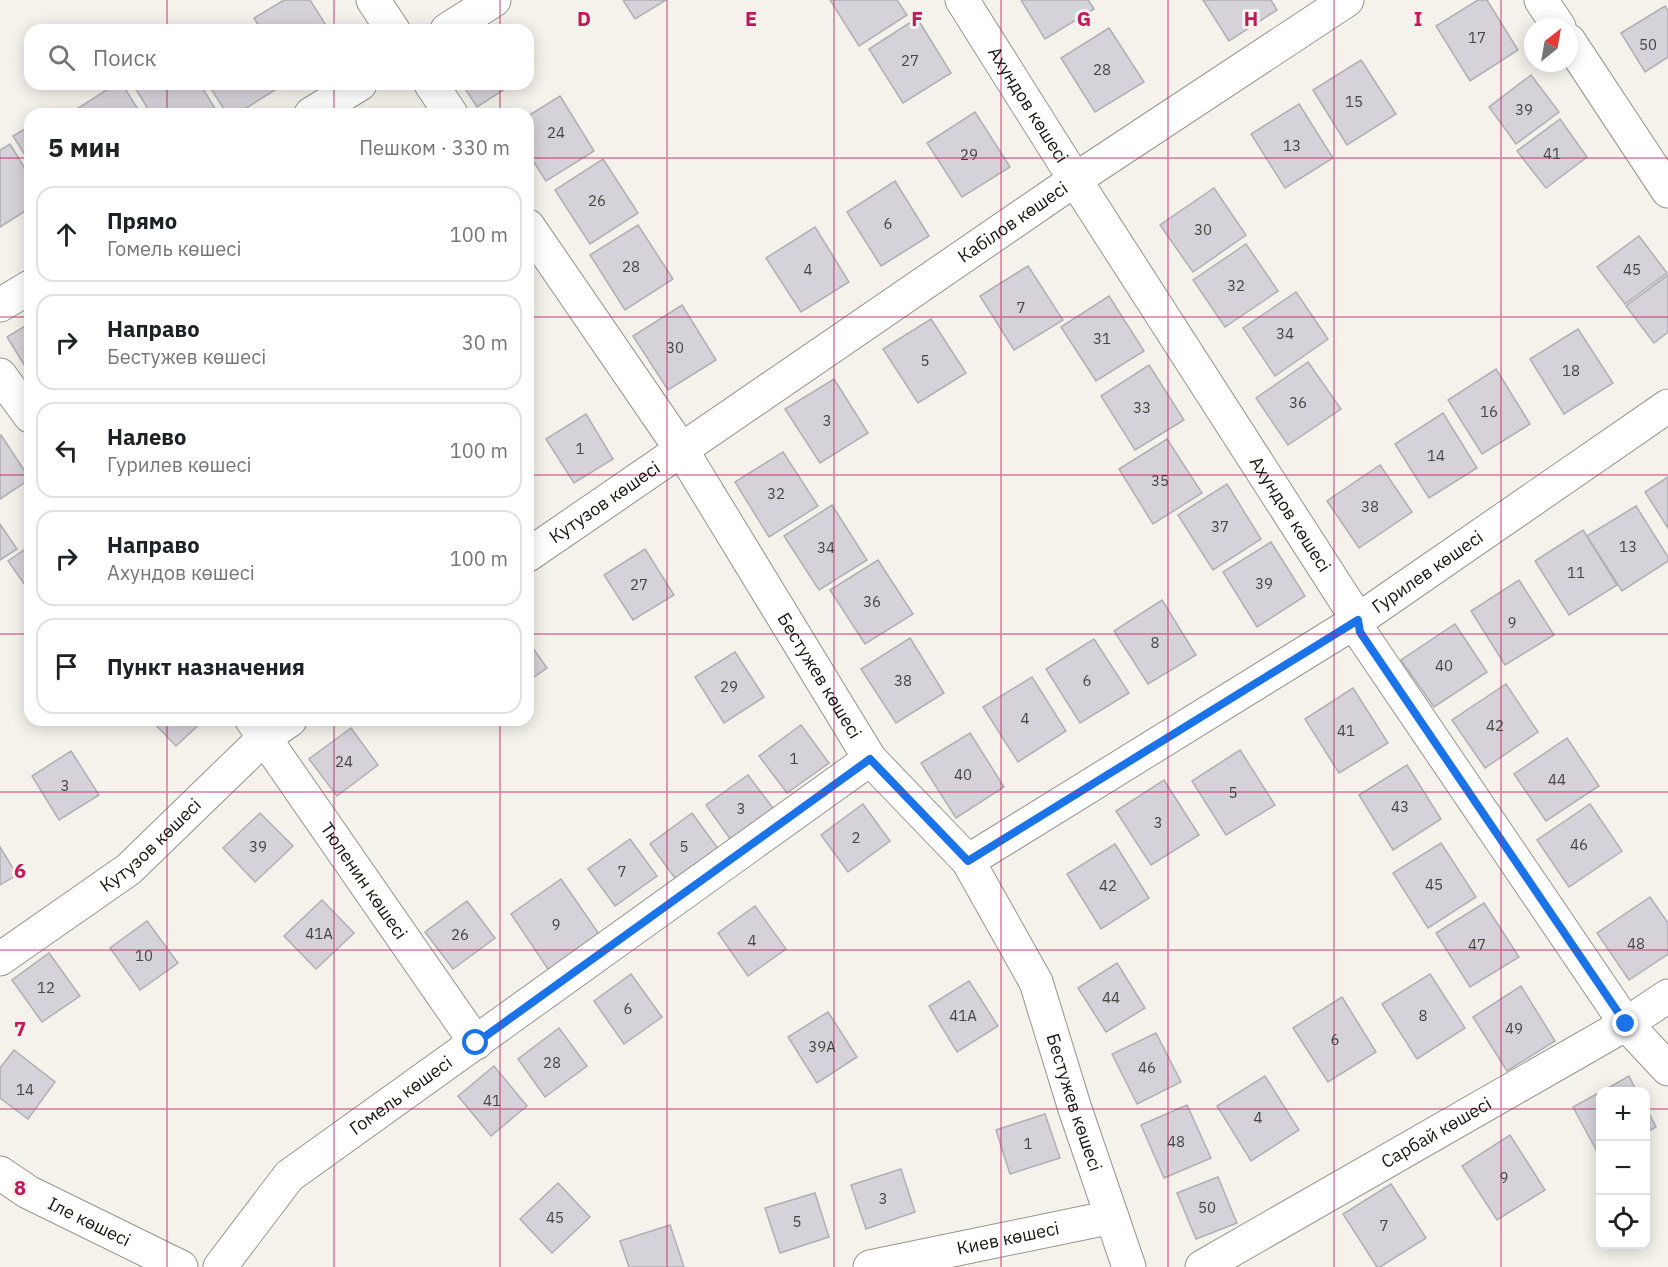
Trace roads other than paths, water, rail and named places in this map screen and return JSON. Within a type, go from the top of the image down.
[{"type":"street","points":[[373,0],[389,24]]},
{"type":"street","points":[[456,24],[494,0]]},
{"type":"street","name":"Ахундов көшесі","points":[[962,0],[1358,620],[1360,632],[1626,1024],[1668,1069]]},
{"type":"street","name":"Кабілов көшесі","points":[[681,449],[1076,179],[1347,0]]},
{"type":"street","points":[[1542,0],[1553,18]]},
{"type":"street","points":[[1578,56],[1668,191]]},
{"type":"street","points":[[321,108],[350,90]]},
{"type":"street","points":[[435,90],[447,108]]},
{"type":"street","name":"Бестужев көшесі","points":[[534,235],[681,449],[870,759],[968,861],[1036,982],[1129,1267]]},
{"type":"street","points":[[0,305],[24,291]]},
{"type":"street","points":[[0,375],[24,408]]},
{"type":"street","name":"Гурилев көшесі","points":[[968,861],[1358,620],[1668,406]]},
{"type":"street","name":"Кутузов көшесі","points":[[534,551],[681,449]]},
{"type":"street","name":"Кутузов көшесі","points":[[0,959],[129,869],[269,726]]},
{"type":"street","name":"Тюленин көшесі","points":[[269,726],[476,1043]]},
{"type":"street","name":"Гомель көшесі","points":[[220,1267],[289,1176],[870,759]]},
{"type":"street","name":"Сарбай көшесі","points":[[1202,1267],[1626,1024],[1668,996]]},
{"type":"street","name":"Іле көшесі","points":[[0,1173],[28,1192],[181,1267]]},
{"type":"street","name":"Киев көшесі","points":[[870,1267],[1112,1217]]}]
